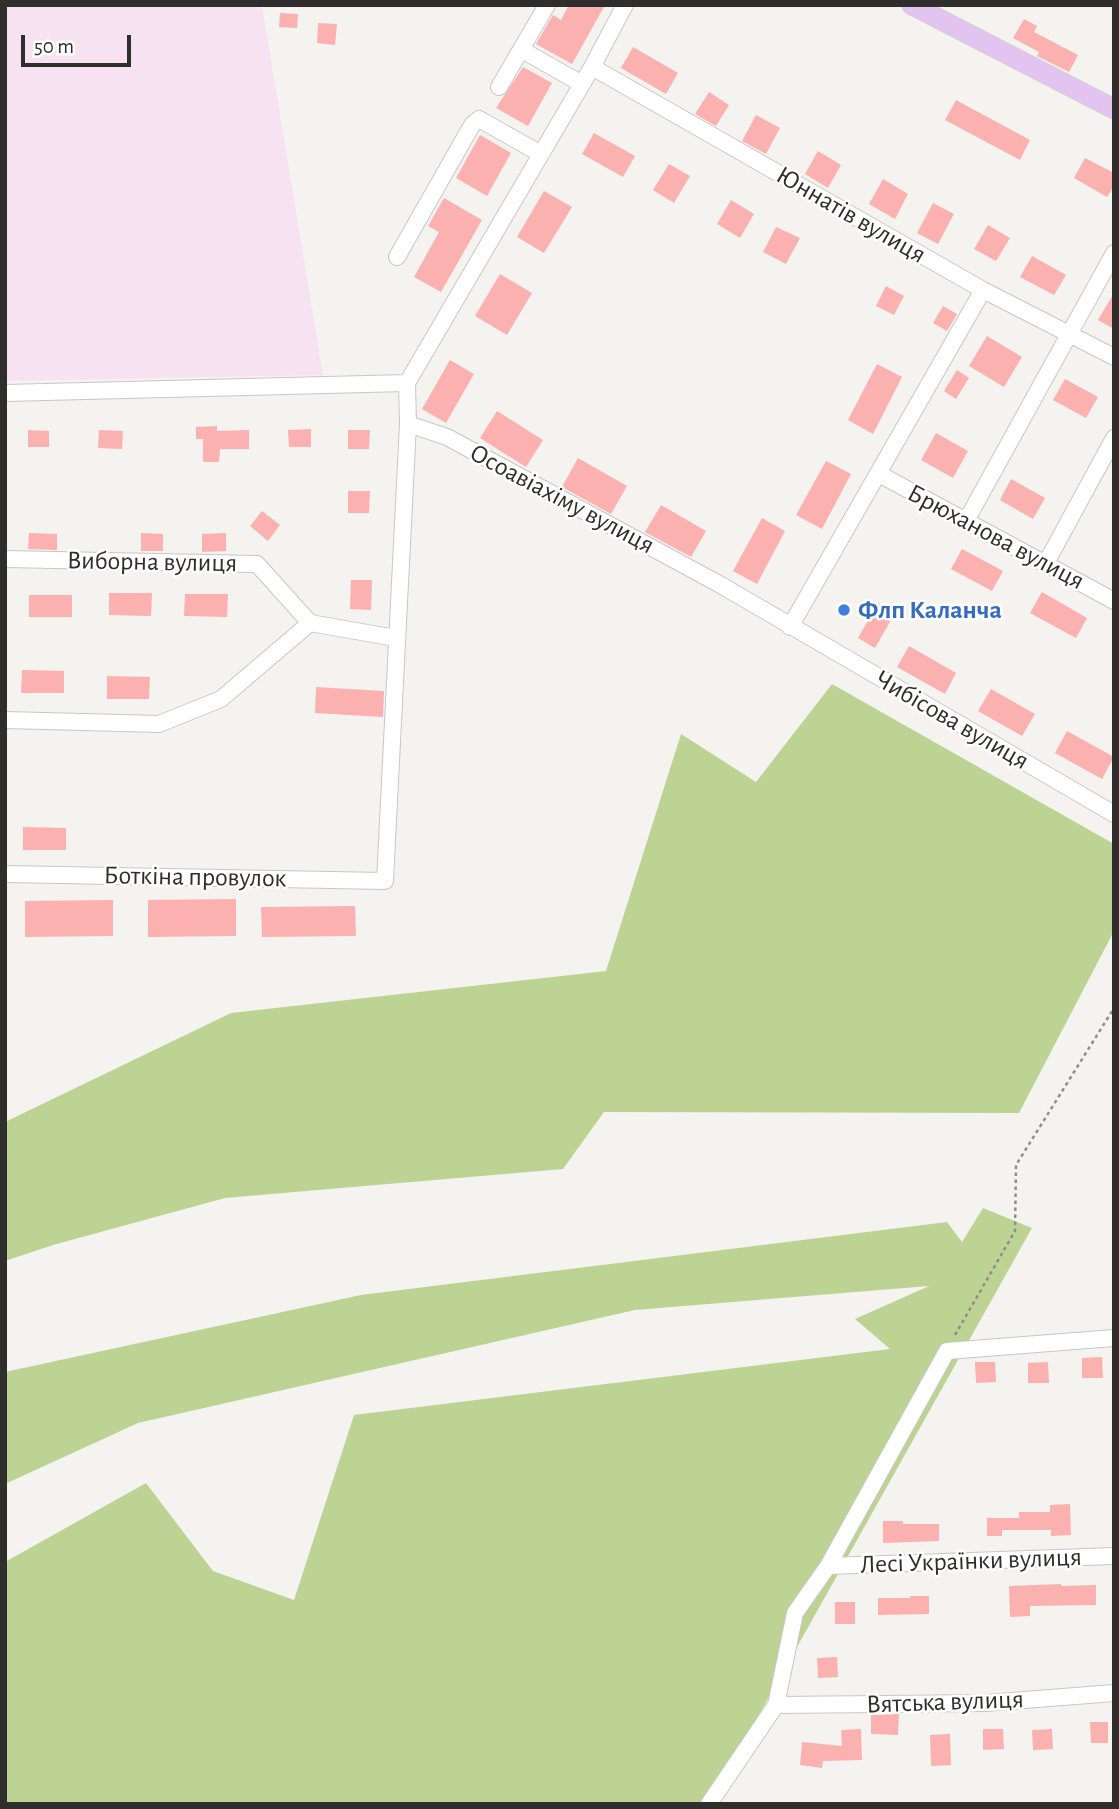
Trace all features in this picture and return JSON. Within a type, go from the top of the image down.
[{"type":"main road","points":[[912,5],[1114,109]]},
{"type":"street","points":[[499,87],[547,5]]},
{"type":"street","points":[[5,720],[159,724],[221,699],[310,623],[396,638],[408,424],[407,383],[592,67],[625,5]]},
{"type":"street","points":[[522,50],[582,84]]},
{"type":"street","name":"Юннатів вулиця","points":[[592,67],[984,290],[1114,357]]},
{"type":"street","points":[[397,257],[472,125],[479,119],[541,154]]},
{"type":"street","points":[[966,521],[1114,253]]},
{"type":"street","points":[[790,627],[984,290]]},
{"type":"street","points":[[5,393],[407,383]]},
{"type":"street","name":"Осоавіахіму вулиця","points":[[408,424],[447,437],[719,584],[790,627]]},
{"type":"street","points":[[1046,563],[1114,438]]},
{"type":"street","name":"Брюханова вулиця","points":[[879,474],[1114,601]]},
{"type":"street","name":"Виборна вулиця","points":[[5,559],[257,564],[310,623]]},
{"type":"street","name":"Чибісова вулиця","points":[[790,627],[1114,814]]},
{"type":"street","name":"Боткіна провулок","points":[[5,874],[384,881],[396,638]]},
{"type":"street","points":[[709,1804],[776,1705],[795,1613],[828,1566],[947,1350],[1114,1338]]},
{"type":"street","name":"Лесі Українки вулиця","points":[[828,1566],[1114,1556]]},
{"type":"street","name":"Вятська вулиця","points":[[776,1705],[986,1703],[1114,1693]]},
{"type":"path","points":[[947,1350],[1015,1231],[1016,1165],[1114,1008]]},
{"type":"shaded area","points":[[5,5],[262,5],[323,375],[5,381]]},
{"type":"green space","points":[[832,684],[1114,844],[1114,931],[1019,1113],[604,1112],[563,1169],[225,1198],[53,1245],[5,1261],[5,1122],[231,1013],[606,971],[681,734],[756,782]]},
{"type":"green space","points":[[983,1208],[1032,1228],[709,1804],[5,1804],[5,1562],[146,1483],[213,1571],[294,1600],[354,1415],[890,1349],[855,1319],[929,1286],[635,1310],[138,1423],[5,1484],[5,1372],[361,1295],[947,1222],[962,1242]]},
{"type":"building","points":[[569,5],[605,5],[572,64],[536,44],[553,15],[561,20]]},
{"type":"building","points":[[280,13],[298,14],[297,28],[279,27]]},
{"type":"building","points":[[1024,19],[1037,26],[1034,32],[1078,55],[1069,72],[1037,56],[1039,52],[1013,38]]},
{"type":"building","points":[[318,23],[337,24],[335,45],[317,43]]},
{"type":"building","points":[[633,47],[678,73],[666,94],[621,68]]},
{"type":"building","points":[[523,67],[552,83],[528,126],[496,108]]},
{"type":"building","points":[[709,92],[729,105],[716,126],[695,114]]},
{"type":"building","points":[[956,100],[1030,140],[1020,160],[945,120]]},
{"type":"building","points":[[756,115],[780,128],[766,154],[742,141]]},
{"type":"building","points":[[594,133],[635,156],[623,177],[582,154]]},
{"type":"building","points":[[480,135],[511,153],[487,196],[456,178]]},
{"type":"building","points":[[818,151],[841,165],[828,188],[805,174]]},
{"type":"building","points":[[1085,158],[1114,173],[1114,186],[1107,197],[1074,178]]},
{"type":"building","points":[[669,164],[690,176],[674,203],[653,190]]},
{"type":"building","points":[[883,179],[908,194],[895,219],[869,204]]},
{"type":"building","points":[[544,191],[572,207],[544,253],[517,237]]},
{"type":"building","points":[[444,198],[482,220],[441,292],[414,277],[439,232],[428,226]]},
{"type":"building","points":[[731,200],[754,214],[740,238],[717,224]]},
{"type":"building","points":[[933,203],[954,214],[938,244],[917,233]]},
{"type":"building","points":[[988,225],[1010,238],[996,261],[974,249]]},
{"type":"building","points":[[776,227],[800,238],[786,264],[763,252]]},
{"type":"building","points":[[1032,256],[1066,275],[1054,295],[1020,277]]},
{"type":"building","points":[[500,274],[532,293],[507,335],[475,316]]},
{"type":"building","points":[[886,286],[904,296],[894,315],[876,306]]},
{"type":"building","points":[[1114,293],[1114,329],[1098,320]]},
{"type":"building","points":[[943,306],[957,314],[947,331],[933,323]]},
{"type":"building","points":[[987,336],[1022,357],[1004,387],[969,366]]},
{"type":"building","points":[[450,360],[474,374],[446,423],[422,409]]},
{"type":"building","points":[[877,364],[902,377],[873,434],[848,420]]},
{"type":"building","points":[[957,370],[969,378],[956,399],[944,391]]},
{"type":"building","points":[[1065,379],[1098,397],[1086,418],[1053,400]]},
{"type":"building","points":[[497,411],[543,440],[526,467],[480,438]]},
{"type":"building","points":[[217,426],[217,431],[249,430],[249,449],[220,449],[219,462],[203,462],[203,439],[196,439],[196,427]]},
{"type":"building","points":[[311,429],[311,447],[289,447],[288,430]]},
{"type":"building","points":[[28,430],[49,431],[49,447],[28,447]]},
{"type":"building","points":[[99,430],[123,431],[122,449],[98,448]]},
{"type":"building","points":[[348,430],[370,430],[369,449],[348,449]]},
{"type":"building","points":[[936,433],[968,451],[953,478],[921,460]]},
{"type":"building","points":[[578,458],[627,486],[611,514],[562,487]]},
{"type":"building","points":[[826,461],[851,474],[822,529],[796,515]]},
{"type":"building","points":[[1011,479],[1045,498],[1033,519],[1000,500]]},
{"type":"building","points":[[348,491],[370,491],[369,513],[348,513]]},
{"type":"building","points":[[661,505],[706,531],[691,557],[645,532]]},
{"type":"building","points":[[262,511],[280,525],[268,541],[250,526]]},
{"type":"building","points":[[762,518],[785,531],[757,584],[733,571]]},
{"type":"building","points":[[29,533],[57,534],[57,550],[28,549]]},
{"type":"building","points":[[141,533],[163,534],[163,551],[141,551]]},
{"type":"building","points":[[226,533],[226,551],[202,552],[202,534]]},
{"type":"building","points":[[962,549],[1003,571],[992,591],[951,569]]},
{"type":"building","points":[[351,580],[372,580],[371,610],[350,609]]},
{"type":"building","points":[[1042,592],[1087,618],[1076,638],[1030,613]]},
{"type":"building","points":[[109,593],[152,593],[151,616],[109,615]]},
{"type":"building","points":[[185,594],[228,594],[227,617],[184,616]]},
{"type":"building","points":[[29,595],[72,595],[72,617],[29,617]]},
{"type":"building","points":[[878,603],[895,613],[875,648],[858,638]]},
{"type":"building","points":[[909,646],[956,673],[945,694],[897,667]]},
{"type":"building","points":[[22,670],[64,671],[64,693],[21,693]]},
{"type":"building","points":[[107,676],[150,677],[149,699],[107,699]]},
{"type":"building","points":[[316,687],[384,691],[383,717],[315,713]]},
{"type":"building","points":[[991,689],[1035,714],[1022,736],[978,711]]},
{"type":"building","points":[[1067,731],[1114,757],[1102,779],[1055,753]]},
{"type":"building","points":[[23,827],[66,828],[66,850],[23,850]]},
{"type":"building","points":[[236,899],[236,936],[148,937],[148,900]]},
{"type":"building","points":[[113,900],[113,936],[25,937],[25,901]]},
{"type":"building","points":[[355,906],[356,936],[262,937],[261,907]]},
{"type":"building","points":[[1102,1357],[1103,1378],[1082,1378],[1082,1358]]},
{"type":"building","points":[[975,1362],[995,1362],[996,1382],[976,1383]]},
{"type":"building","points":[[1048,1362],[1049,1383],[1028,1383],[1028,1363]]},
{"type":"building","points":[[1070,1504],[1071,1535],[1051,1536],[1051,1530],[1002,1530],[1002,1536],[987,1536],[987,1518],[1019,1518],[1019,1512],[1050,1512],[1050,1505]]},
{"type":"building","points":[[883,1521],[939,1524],[939,1541],[883,1543]]},
{"type":"building","points":[[1096,1585],[1096,1605],[1030,1606],[1030,1616],[1010,1617],[1009,1586]]},
{"type":"building","points":[[929,1596],[929,1614],[878,1615],[878,1598]]},
{"type":"building","points":[[835,1602],[855,1602],[855,1624],[835,1624]]},
{"type":"building","points":[[837,1657],[838,1677],[818,1678],[817,1658]]},
{"type":"building","points":[[899,1714],[898,1735],[871,1734],[871,1715]]},
{"type":"building","points":[[1090,1722],[1108,1722],[1108,1743],[1091,1743]]},
{"type":"building","points":[[861,1729],[862,1760],[823,1761],[822,1768],[800,1765],[802,1742],[842,1746],[841,1730]]},
{"type":"building","points":[[983,1729],[1003,1729],[1004,1749],[983,1750]]},
{"type":"building","points":[[1052,1729],[1053,1749],[1033,1750],[1032,1730]]},
{"type":"building","points":[[950,1734],[951,1765],[931,1766],[930,1735]]},
{"type":"place","name":"Флп Каланча","points":[[844,610]]}]
